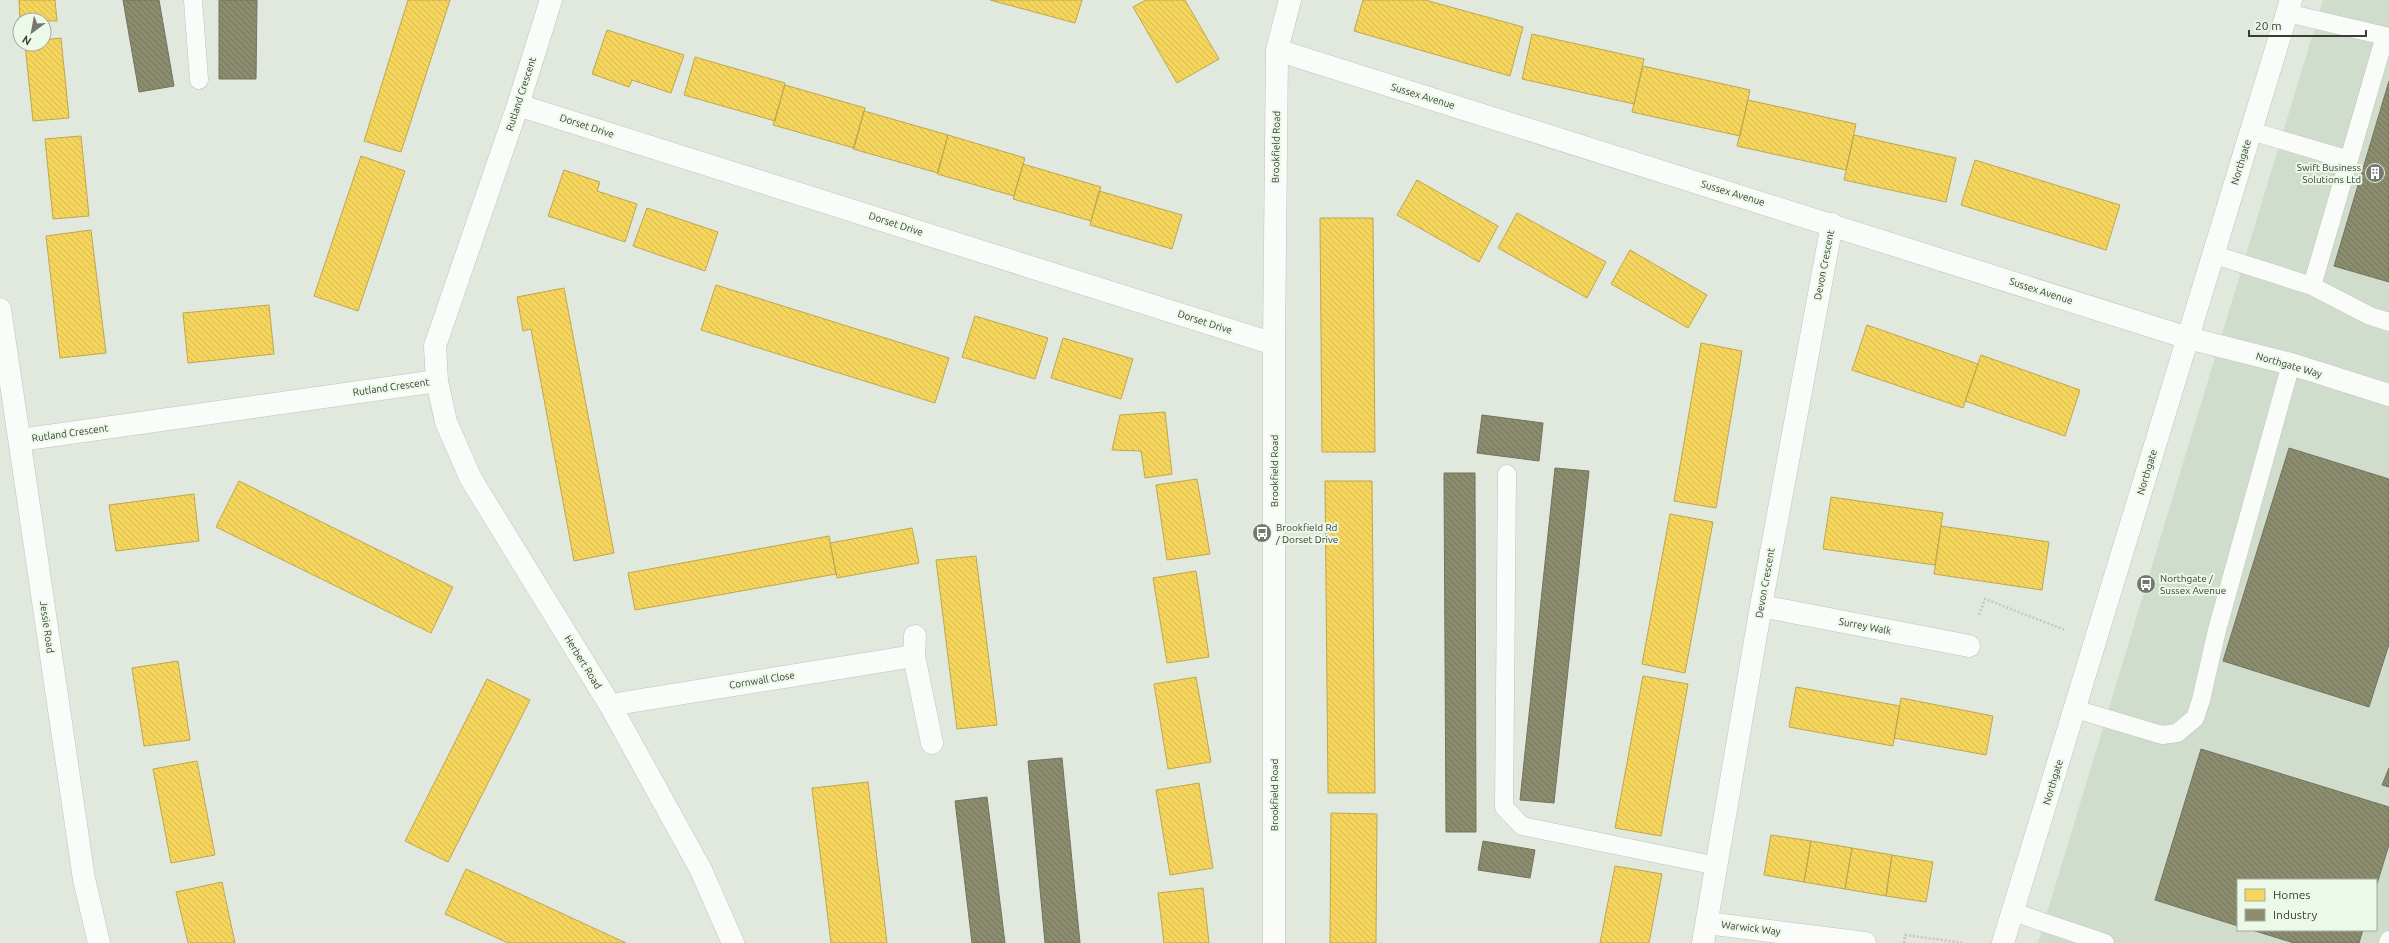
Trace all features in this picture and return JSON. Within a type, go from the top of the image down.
[{"type":"street","name":"Rutland Crescent","points":[[20,440],[437,381],[435,346],[518,105],[551,0]]},
{"type":"street","name":"Brookfield Road","points":[[1274,943],[1274,344],[1277,50],[1290,0]]},
{"type":"street","name":"Northgate","points":[[2003,943],[2188,338],[2212,254],[2289,6]]},
{"type":"street","name":"Sussex Avenue","points":[[1277,50],[1832,224],[2188,338]]},
{"type":"street","name":"Dorset Drive","points":[[518,105],[1274,344]]},
{"type":"street","name":"Devon Crescent","points":[[1705,933],[1761,606],[1832,224]]},
{"type":"street","name":"Jessie Road","points":[[0,309],[84,879],[99,943]]},
{"type":"street","name":"Northgate Way","points":[[2188,338],[2291,364],[2389,395]]},
{"type":"street","name":"Herbert Road","points":[[437,381],[446,422],[471,479],[610,705],[701,870],[733,943]]},
{"type":"street","name":"Surrey Walk","points":[[1761,606],[1969,646]]},
{"type":"street","name":"Cornwall Close","points":[[610,705],[915,646],[932,744]]},
{"type":"street","name":"Warwick Way","points":[[1705,933],[1865,943]]},
{"type":"lane","points":[[193,0],[199,80]]},
{"type":"lane","points":[[2289,6],[2385,36],[2312,286]]},
{"type":"lane","points":[[2251,132],[2348,160]]},
{"type":"lane","points":[[2212,254],[2312,286],[2370,316],[2389,322]]},
{"type":"lane","points":[[2075,709],[2162,735],[2177,733],[2195,718],[2201,700],[2217,630],[2291,364]]},
{"type":"lane","points":[[1507,474],[1504,807],[1522,826],[1717,866]]},
{"type":"lane","points":[[2013,912],[2105,943]]},
{"type":"path","points":[[1969,646],[1985,599],[2096,641]]},
{"type":"path","points":[[1904,943],[1905,935],[1964,943]]},
{"type":"shaded area","points":[[2323,0],[2389,0],[2389,943],[2038,943]]},
{"type":"building: Homes","points":[[19,0],[55,0],[57,21],[52,21],[52,12],[20,12]]},
{"type":"building: Homes","points":[[408,0],[450,0],[401,152],[364,141]]},
{"type":"building: Homes","points":[[990,0],[1082,0],[1075,23]]},
{"type":"building: Homes","points":[[1146,0],[1185,0],[1219,59],[1177,83],[1133,7]]},
{"type":"building: Homes","points":[[1363,0],[1425,0],[1523,27],[1510,76],[1354,31]]},
{"type":"building: Homes","points":[[607,30],[684,55],[671,93],[632,80],[629,87],[592,74]]},
{"type":"building: Homes","points":[[1532,34],[1644,59],[1634,104],[1522,79]]},
{"type":"building: Homes","points":[[61,38],[69,118],[33,121],[26,52],[52,52],[52,39]]},
{"type":"building: Homes","points":[[695,57],[785,83],[775,121],[684,95]]},
{"type":"building: Homes","points":[[1643,66],[1750,90],[1740,136],[1632,112]]},
{"type":"building: Homes","points":[[785,85],[865,108],[854,148],[773,125]]},
{"type":"building: Homes","points":[[1748,100],[1856,124],[1846,170],[1737,146]]},
{"type":"building: Homes","points":[[864,111],[948,135],[938,173],[853,149]]},
{"type":"building: Homes","points":[[948,135],[1025,158],[1014,196],[937,174]]},
{"type":"building: Homes","points":[[1854,135],[1956,158],[1946,202],[1844,180]]},
{"type":"building: Homes","points":[[81,136],[89,216],[53,219],[45,139]]},
{"type":"building: Homes","points":[[361,156],[405,171],[358,311],[314,296]]},
{"type":"building: Homes","points":[[1975,160],[2120,205],[2106,250],[1961,205]]},
{"type":"building: Homes","points":[[1023,164],[1101,187],[1091,221],[1013,199]]},
{"type":"building: Homes","points":[[564,170],[600,182],[597,191],[637,204],[625,242],[548,216]]},
{"type":"building: Homes","points":[[1417,180],[1498,226],[1479,262],[1397,215]]},
{"type":"building: Homes","points":[[1099,191],[1182,215],[1172,249],[1090,225]]},
{"type":"building: Homes","points":[[647,208],[718,232],[705,271],[633,246]]},
{"type":"building: Homes","points":[[1517,213],[1606,262],[1587,298],[1498,248]]},
{"type":"building: Homes","points":[[1320,218],[1373,218],[1375,452],[1322,452]]},
{"type":"building: Homes","points":[[91,230],[106,353],[60,358],[46,236]]},
{"type":"building: Homes","points":[[1630,250],[1707,295],[1688,328],[1611,284]]},
{"type":"building: Homes","points":[[716,285],[949,358],[935,403],[701,330]]},
{"type":"building: Homes","points":[[564,288],[614,553],[574,561],[531,329],[523,331],[517,297]]},
{"type":"building: Homes","points":[[269,305],[274,354],[188,363],[183,313]]},
{"type":"building: Homes","points":[[975,316],[1048,338],[1035,379],[962,357]]},
{"type":"building: Homes","points":[[1867,325],[1978,364],[1963,408],[1852,370]]},
{"type":"building: Homes","points":[[1063,338],[1133,359],[1121,399],[1051,378]]},
{"type":"building: Homes","points":[[1701,343],[1742,351],[1716,508],[1674,501]]},
{"type":"building: Homes","points":[[1981,355],[2080,390],[2065,436],[1965,401]]},
{"type":"building: Homes","points":[[1165,412],[1172,474],[1145,478],[1141,451],[1112,450],[1120,415]]},
{"type":"building: Homes","points":[[1197,479],[1210,554],[1167,560],[1156,485]]},
{"type":"building: Homes","points":[[239,481],[453,587],[431,633],[216,527]]},
{"type":"building: Homes","points":[[1325,481],[1372,481],[1375,793],[1328,793]]},
{"type":"building: Homes","points":[[194,494],[199,541],[116,551],[109,505]]},
{"type":"building: Homes","points":[[1831,497],[1943,513],[1935,565],[1823,549]]},
{"type":"building: Homes","points":[[1670,514],[1713,522],[1685,673],[1642,664]]},
{"type":"building: Homes","points":[[1941,526],[2049,542],[2042,590],[1934,574]]},
{"type":"building: Homes","points":[[912,528],[919,563],[837,578],[830,543]]},
{"type":"building: Homes","points":[[829,536],[836,574],[635,610],[628,573]]},
{"type":"building: Homes","points":[[976,556],[997,725],[957,729],[936,560]]},
{"type":"building: Homes","points":[[1196,571],[1209,657],[1167,663],[1153,578]]},
{"type":"building: Homes","points":[[178,661],[190,740],[144,746],[132,668]]},
{"type":"building: Homes","points":[[1643,676],[1688,684],[1661,836],[1615,828]]},
{"type":"building: Homes","points":[[1196,677],[1211,762],[1168,769],[1154,684]]},
{"type":"building: Homes","points":[[487,679],[530,700],[448,862],[405,841]]},
{"type":"building: Homes","points":[[1796,687],[1900,706],[1893,746],[1789,727]]},
{"type":"building: Homes","points":[[1901,698],[1993,716],[1986,755],[1894,738]]},
{"type":"building: Homes","points":[[197,761],[215,855],[171,863],[153,769]]},
{"type":"building: Homes","points":[[868,782],[887,943],[831,943],[812,788]]},
{"type":"building: Homes","points":[[1199,783],[1213,868],[1170,875],[1156,790]]},
{"type":"building: Homes","points":[[1331,813],[1377,814],[1376,943],[1330,943]]},
{"type":"building: Homes","points":[[1771,835],[1811,841],[1804,882],[1764,875]]},
{"type":"building: Homes","points":[[1811,841],[1852,848],[1845,889],[1804,882]]},
{"type":"building: Homes","points":[[1852,848],[1892,855],[1886,896],[1845,889]]},
{"type":"building: Homes","points":[[1892,855],[1933,862],[1926,902],[1886,896]]},
{"type":"building: Homes","points":[[1615,866],[1662,874],[1649,943],[1600,943]]},
{"type":"building: Homes","points":[[466,869],[626,943],[508,943],[445,914]]},
{"type":"building: Homes","points":[[222,882],[235,943],[188,943],[176,892]]},
{"type":"building: Homes","points":[[1203,888],[1209,943],[1164,943],[1158,893]]},
{"type":"building: Industry","points":[[123,0],[159,0],[174,86],[139,92]]},
{"type":"building: Industry","points":[[219,0],[257,0],[256,79],[219,79]]},
{"type":"building: Industry","name":"Swift Business Solutions Ltd","points":[[2389,81],[2389,282],[2334,266]]},
{"type":"building: Industry","points":[[1482,415],[1543,423],[1539,461],[1477,453]]},
{"type":"building: Industry","points":[[2289,448],[2389,479],[2389,644],[2369,707],[2223,661]]},
{"type":"building: Industry","points":[[1555,468],[1589,471],[1554,803],[1520,800]]},
{"type":"building: Industry","points":[[1444,473],[1475,473],[1476,832],[1446,832]]},
{"type":"building: Industry","points":[[2201,749],[2389,807],[2389,845],[2377,884],[2377,879],[2237,879],[2237,926],[2155,900]]},
{"type":"building: Industry","points":[[1062,758],[1080,943],[1045,943],[1028,761]]},
{"type":"building: Industry","points":[[2389,768],[2389,787],[2382,785]]},
{"type":"building: Industry","points":[[987,797],[1005,943],[972,943],[955,801]]},
{"type":"building: Industry","points":[[1483,841],[1535,850],[1530,878],[1478,870]]},
{"type":"building: Industry","points":[[2255,931],[2363,931],[2359,943],[2294,943]]},
{"type":"place","name":"Swift Business Solutions Ltd","points":[[2375,173]]},
{"type":"place","name":"Brookfield Rd / Dorset Drive","points":[[1262,533]]},
{"type":"place","name":"Northgate / Sussex Avenue","points":[[2146,584]]}]
